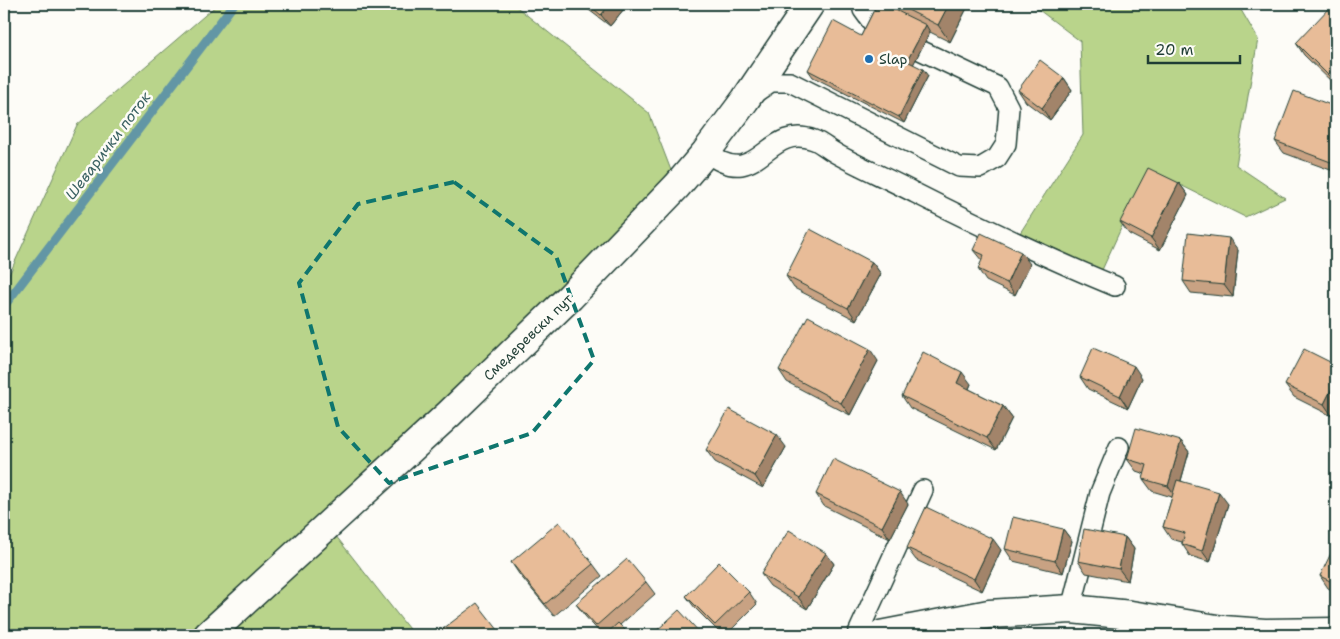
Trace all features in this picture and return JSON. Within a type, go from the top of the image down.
[{"type":"main road","name":"Смедеревски пут","points":[[208,635],[449,414],[563,304],[677,186],[706,152],[745,100],[810,4]]},
{"type":"main road","points":[[880,635],[989,614],[1070,609],[1131,614],[1231,630],[1265,633],[1336,632]]},
{"type":"lane","points":[[862,4],[863,10],[874,25]]},
{"type":"lane","points":[[745,100],[771,82],[790,82],[860,109],[959,167],[980,168],[997,158],[1006,144],[1009,108],[998,87],[920,50]]},
{"type":"lane","points":[[706,152],[720,162],[734,166],[751,164],[781,140],[797,137],[815,140],[836,154],[952,212],[1115,286]]},
{"type":"lane","points":[[1070,609],[1100,493],[1119,446]]},
{"type":"lane","points":[[857,635],[923,490]]},
{"type":"highlighted area","points":[[454,182],[556,256],[594,360],[532,433],[389,483],[338,427],[299,283],[358,204]]},
{"type":"green space","points":[[218,4],[513,4],[649,113],[677,186],[328,526],[412,633],[410,635],[4,635],[4,286],[77,125]]},
{"type":"green space","points":[[1031,4],[1230,4],[1241,10],[1258,39],[1236,165],[1285,198],[1245,217],[1148,169],[1102,270],[1020,233],[1083,135],[1080,41]]},
{"type":"building","points":[[588,4],[610,4],[601,15]]},
{"type":"building","name":"Slap","points":[[877,4],[883,4],[926,25],[907,61],[923,69],[899,117],[808,70],[833,21],[861,36]]},
{"type":"building","points":[[896,4],[949,4],[938,25]]},
{"type":"building","points":[[1330,7],[1336,14],[1336,79],[1334,81],[1296,43]]},
{"type":"building","points":[[1040,60],[1064,78],[1042,108],[1018,90]]},
{"type":"building","points":[[1294,91],[1336,107],[1336,164],[1275,141]]},
{"type":"building","points":[[1148,168],[1179,183],[1151,238],[1120,222]]},
{"type":"building","points":[[810,229],[872,262],[848,308],[786,276]]},
{"type":"building","points":[[981,233],[1021,252],[1007,283],[978,269],[984,255],[973,250]]},
{"type":"building","points":[[1188,233],[1229,238],[1224,285],[1183,281]]},
{"type":"building","points":[[808,316],[870,349],[841,403],[779,370]]},
{"type":"building","points":[[1093,348],[1134,366],[1120,396],[1080,377]]},
{"type":"building","points":[[1304,349],[1336,365],[1336,380],[1324,404],[1285,385]]},
{"type":"building","points":[[923,352],[962,372],[957,383],[1003,406],[987,438],[902,396]]},
{"type":"building","points":[[729,409],[777,435],[755,476],[706,450]]},
{"type":"building","points":[[1136,428],[1181,441],[1168,486],[1143,479],[1147,465],[1127,459]]},
{"type":"building","points":[[833,459],[900,492],[882,527],[816,494]]},
{"type":"building","points":[[1177,480],[1219,492],[1202,551],[1182,544],[1185,533],[1163,527]]},
{"type":"building","points":[[926,507],[993,539],[974,579],[907,548]]},
{"type":"building","points":[[1013,517],[1063,529],[1055,561],[1005,549]]},
{"type":"building","points":[[559,522],[593,564],[545,604],[511,562]]},
{"type":"building","points":[[1084,529],[1125,537],[1119,569],[1078,561]]},
{"type":"building","points":[[789,530],[826,553],[798,597],[761,574]]},
{"type":"building","points":[[1333,549],[1336,550],[1336,584],[1320,576]]},
{"type":"building","points":[[627,559],[646,582],[596,626],[576,604]]},
{"type":"building","points":[[719,562],[749,592],[715,625],[686,596]]},
{"type":"building","points":[[477,603],[502,635],[435,635]]},
{"type":"building","points":[[679,610],[702,635],[652,635]]},
{"type":"building","points":[[618,623],[630,635],[605,635]]},
{"type":"waterway","name":"Шеварички поток","points":[[4,306],[234,4]]},
{"type":"place","name":"Slap","points":[[869,59]]}]
